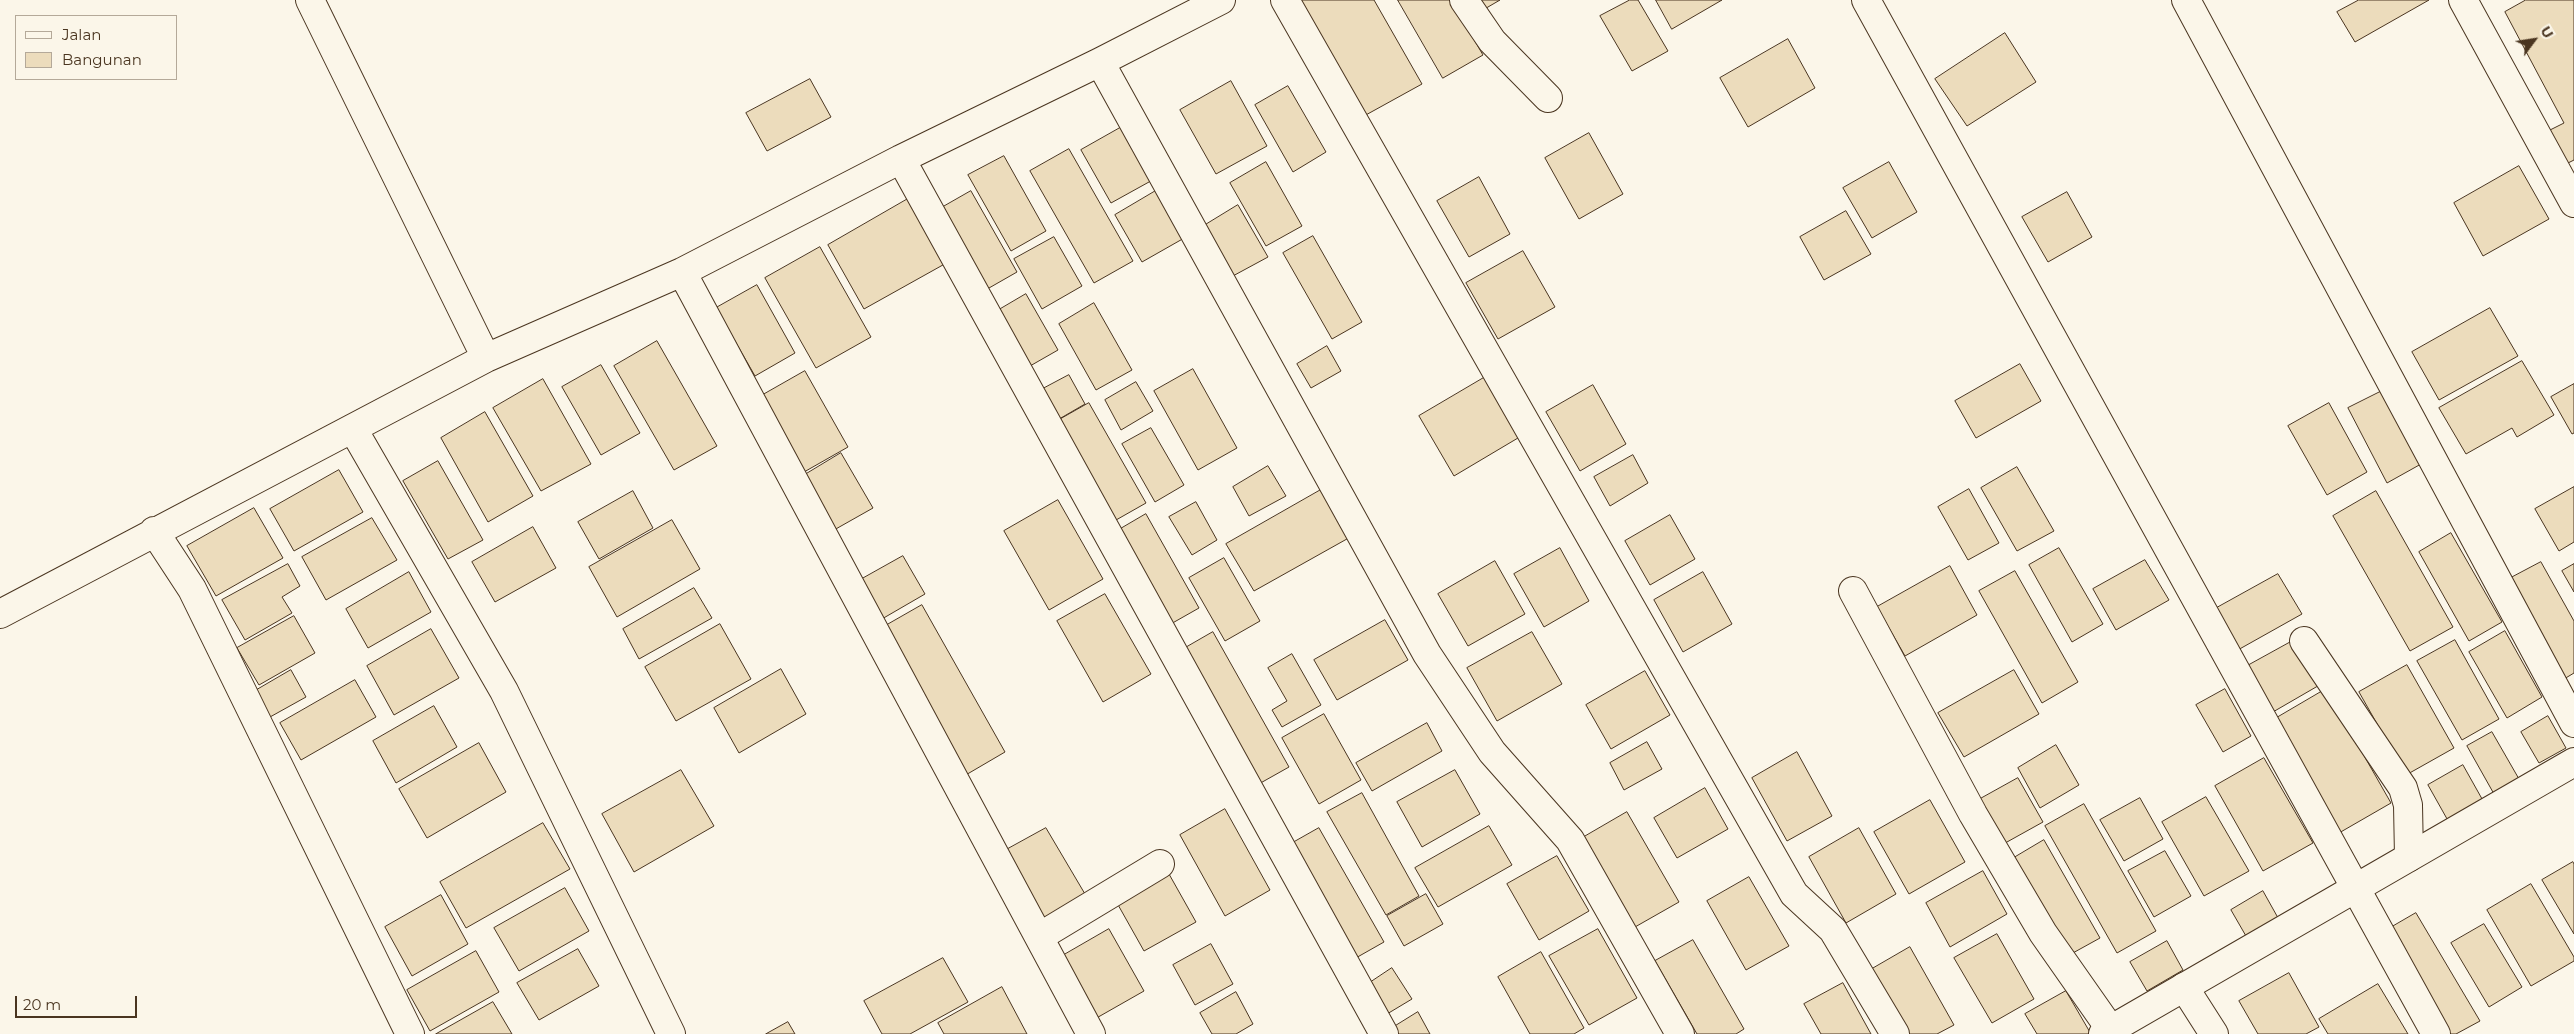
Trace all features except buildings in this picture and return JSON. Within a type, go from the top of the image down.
[{"type":"street","points":[[310,0],[486,358]]},
{"type":"street","points":[[0,614],[154,531],[353,429],[486,358],[682,272],[901,159],[1100,62],[1221,0]]},
{"type":"street","points":[[1285,0],[1794,894],[1833,930],[1895,1034]]},
{"type":"street","points":[[1464,0],[1492,41],[1548,98]]},
{"type":"street","points":[[1866,0],[2436,1034]]},
{"type":"street","points":[[2186,0],[2574,723]]},
{"type":"street","points":[[2464,0],[2574,203]]},
{"type":"street","points":[[1100,62],[1427,654],[1492,752],[1570,840],[1680,1034]]},
{"type":"street","points":[[901,159],[1384,1034]]},
{"type":"street","points":[[682,272],[1091,1034]]},
{"type":"street","points":[[353,429],[504,691],[671,1034]]},
{"type":"street","points":[[154,531],[192,589],[410,1034]]},
{"type":"street","points":[[1853,591],[1973,814],[2043,934],[2107,1032],[2574,762]]},
{"type":"street","points":[[2304,641],[2403,788],[2408,805],[2409,857]]},
{"type":"street","points":[[1039,937],[1160,864]]},
{"type":"street","points":[[2184,987],[2214,1034]]}]
